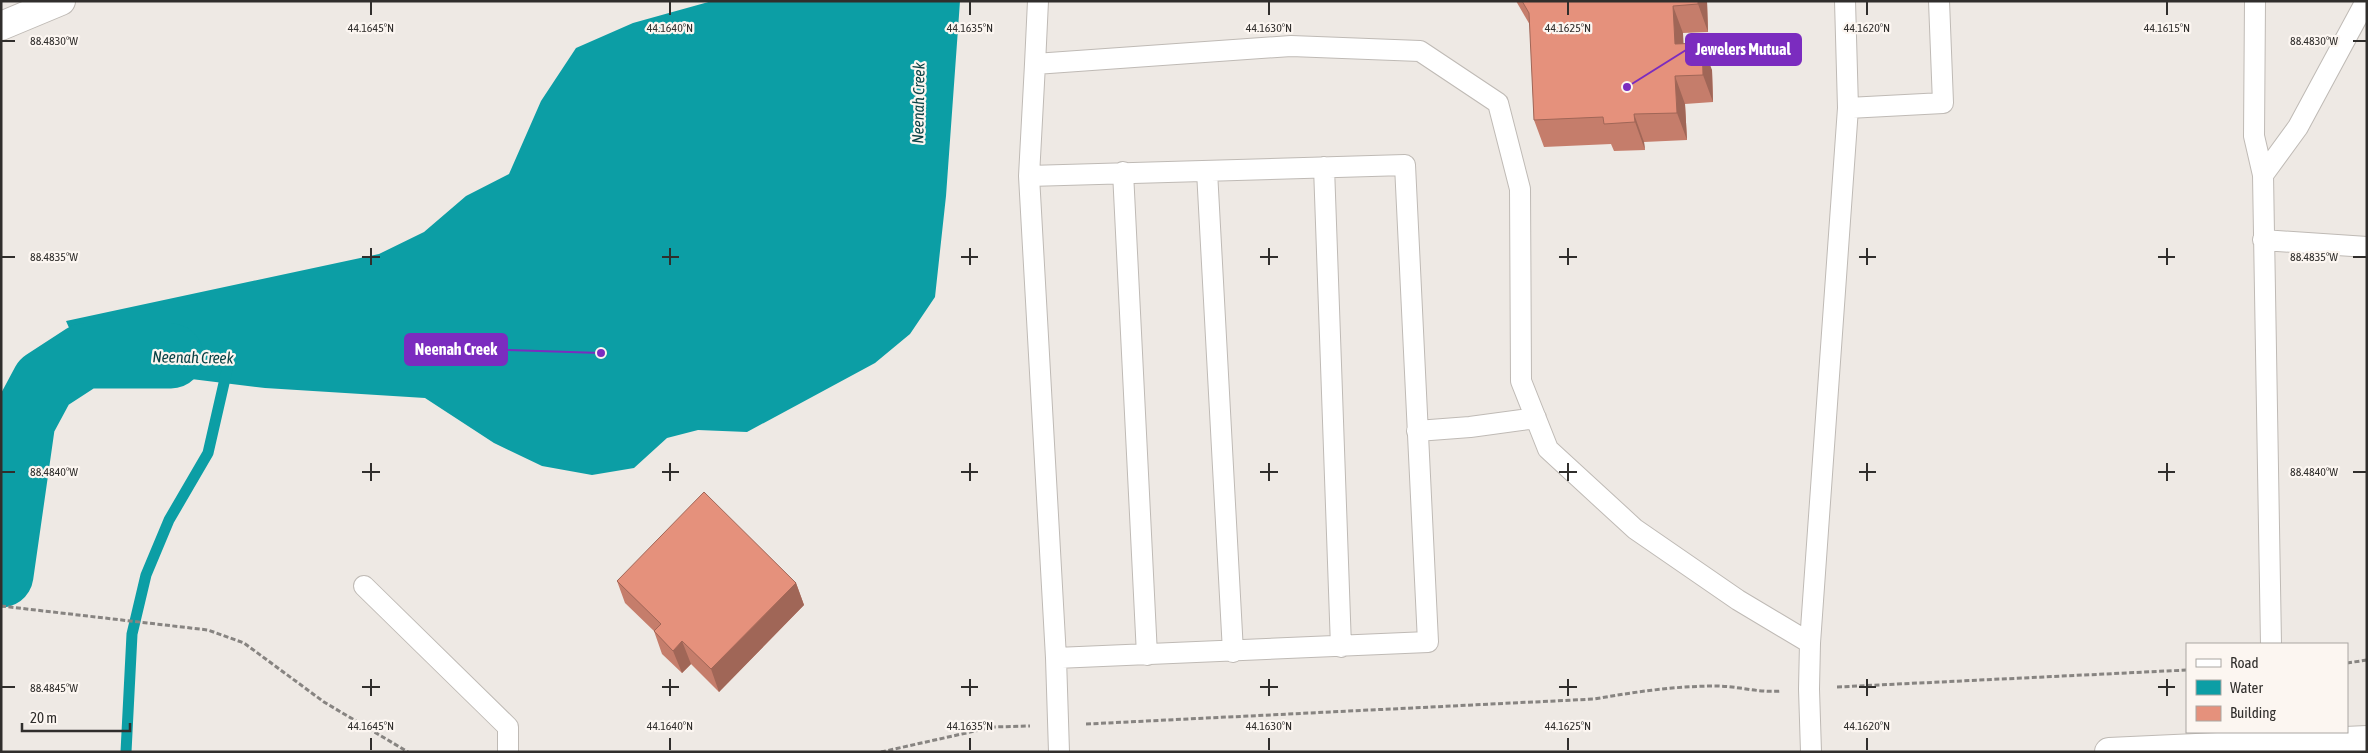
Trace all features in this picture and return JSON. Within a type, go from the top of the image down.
[{"type":"street","points":[[1,26],[61,1]]},
{"type":"street","points":[[2109,752],[2272,738],[2367,740]]},
{"type":"lane","points":[[1038,1],[1029,176],[1056,658],[1059,752]]},
{"type":"lane","points":[[1811,752],[1810,642],[1848,108],[1845,1]]},
{"type":"lane","points":[[1848,108],[1943,103],[1939,1]]},
{"type":"lane","points":[[2256,1],[2254,136],[2263,175],[2271,643]]},
{"type":"lane","points":[[2263,175],[2298,127],[2366,1]]},
{"type":"lane","points":[[1035,64],[1291,46],[1420,52],[1498,103],[1520,189],[1521,381],[1548,449],[1635,529],[1738,600],[1810,642]]},
{"type":"lane","points":[[1029,176],[1405,165],[1428,642],[1234,652],[1056,658]]},
{"type":"lane","points":[[1324,167],[1341,647]]},
{"type":"lane","points":[[1206,171],[1234,652]]},
{"type":"lane","points":[[1123,172],[1147,655]]},
{"type":"lane","points":[[2264,240],[2367,247]]},
{"type":"lane","points":[[1417,430],[1470,427],[1536,418]]},
{"type":"lane","points":[[364,586],[508,727],[508,752]]},
{"type":"path","points":[[1,606],[208,630],[244,642],[324,702],[408,752]]},
{"type":"path","points":[[2348,663],[2367,660]]},
{"type":"path","points":[[881,752],[993,727],[1594,698],[1657,688],[1718,686],[1764,692],[2186,670]]},
{"type":"water","points":[[712,1],[960,1],[946,196],[935,297],[910,334],[875,363],[747,432],[698,430],[667,438],[634,468],[592,475],[542,466],[494,443],[425,398],[265,388],[86,366],[66,321],[379,254],[424,232],[466,196],[509,174],[541,101],[576,48],[633,23]]},
{"type":"building","points":[[1522,1],[1698,1],[1698,4],[1673,6],[1675,44],[1702,43],[1703,75],[1675,76],[1677,113],[1634,114],[1635,122],[1604,124],[1603,117],[1534,120],[1529,13]]},
{"type":"building","points":[[704,492],[796,583],[711,669],[682,641],[673,651],[654,631],[661,624],[617,581]]},
{"type":"waterway","name":"Neenah Creek","points":[[1,575],[23,421],[44,382],[84,356],[171,356]]},
{"type":"waterway","points":[[126,752],[132,634],[146,575],[169,520],[208,453],[227,370]]},
{"type":"place","name":"Jewelers Mutual","points":[[1627,87]]},
{"type":"place","name":"Neenah Creek","points":[[601,353]]}]
